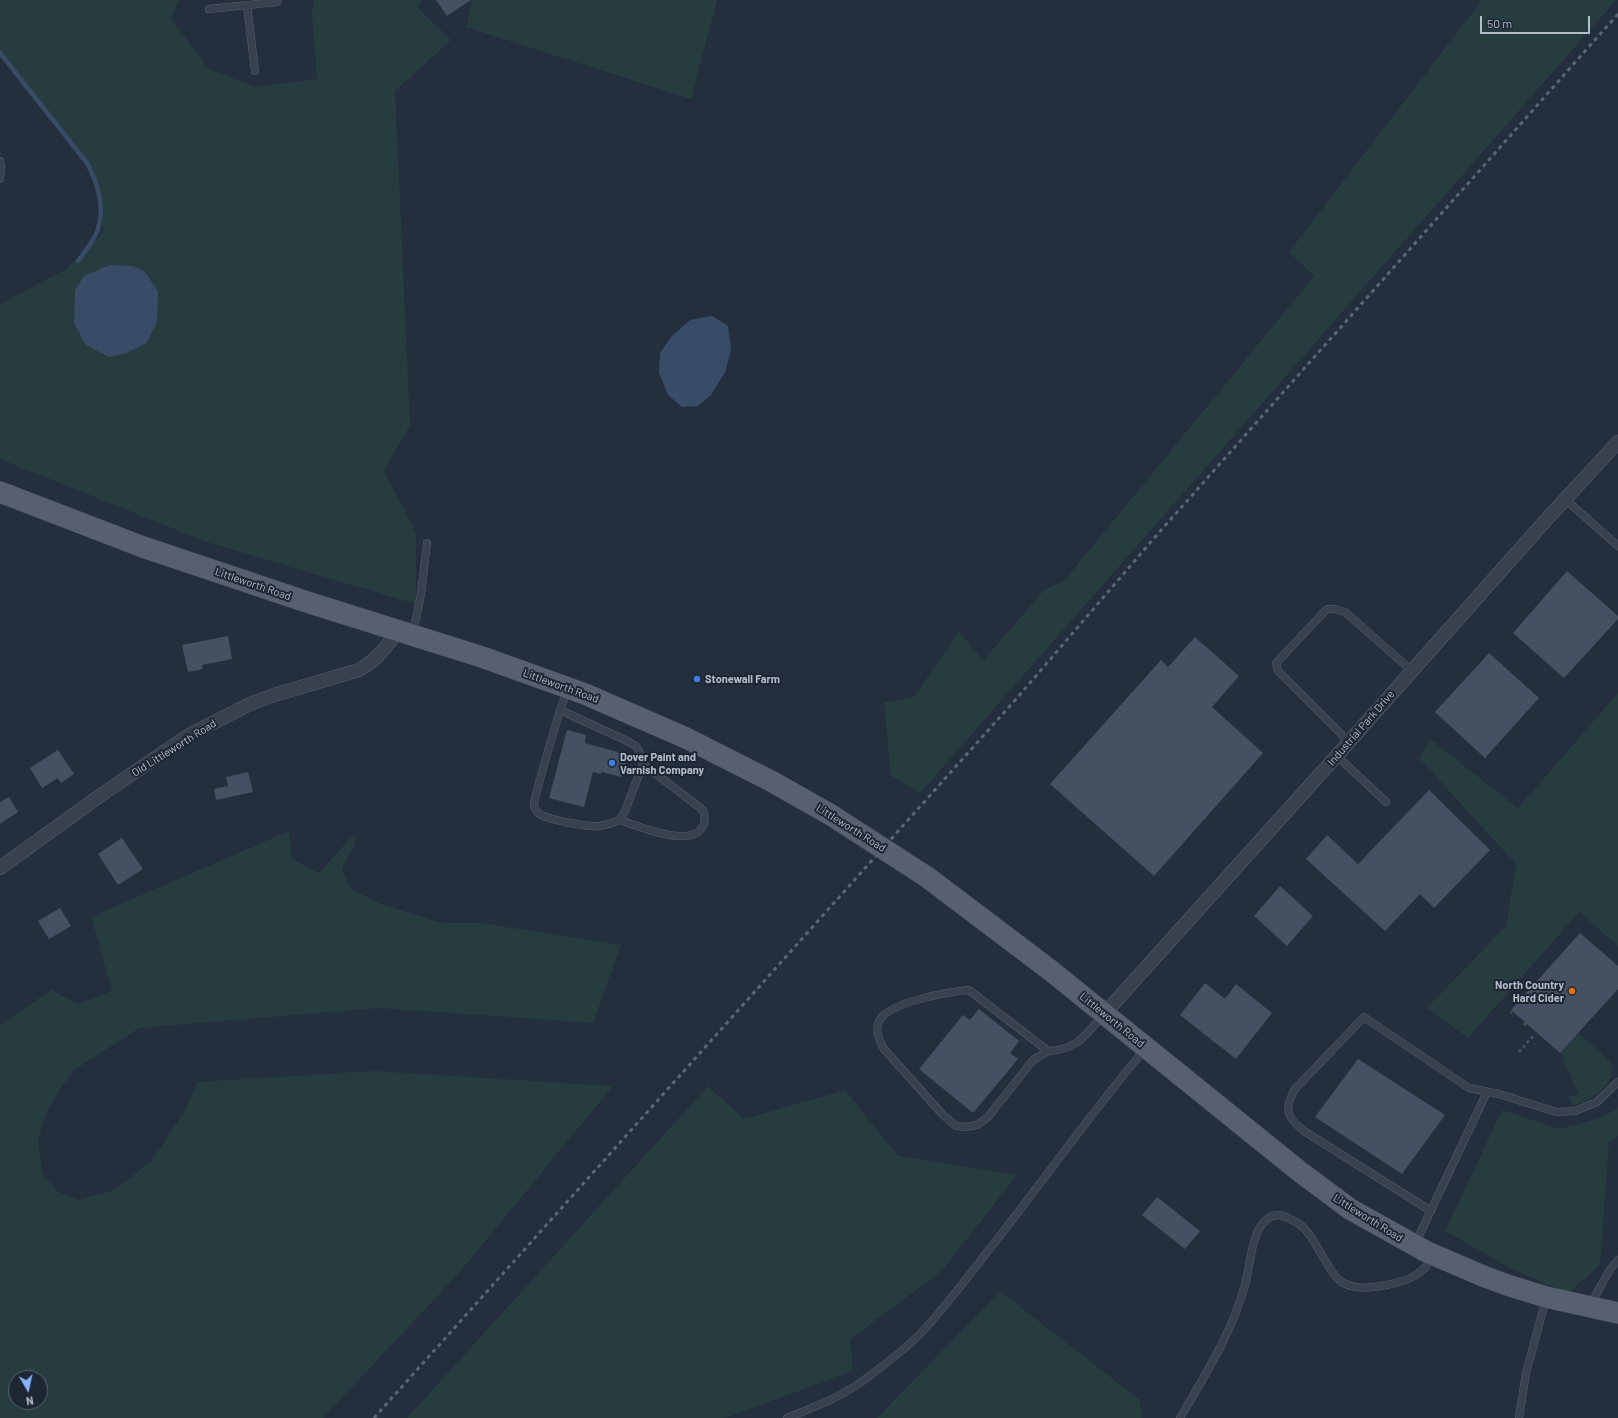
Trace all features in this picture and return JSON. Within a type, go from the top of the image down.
[{"type":"main road","name":"Littleworth Road","points":[[0,492],[151,549],[307,602],[482,657],[568,688],[640,717],[771,780],[832,815],[927,877],[1105,1013],[1350,1209],[1434,1256],[1507,1285],[1589,1308],[1618,1313]]},
{"type":"street","name":"Industrial Park Drive","points":[[1105,1013],[1337,756],[1411,670],[1618,442]]},
{"type":"street","name":"Old Littleworth Road","points":[[0,868],[101,795],[190,735],[232,712],[274,695],[359,670],[370,664],[406,632]]},
{"type":"lane","points":[[209,9],[277,2],[278,0]]},
{"type":"lane","points":[[247,5],[256,71]]},
{"type":"lane","points":[[0,161],[0,179]]},
{"type":"lane","points":[[1565,499],[1618,546]]},
{"type":"lane","points":[[406,632],[421,594],[427,543]]},
{"type":"lane","points":[[1349,742],[1278,671],[1276,663],[1328,609],[1334,609],[1345,612],[1411,670]]},
{"type":"lane","points":[[560,710],[636,746],[643,764],[702,810],[705,817],[704,824],[700,830],[692,834],[679,836],[664,835],[620,820],[599,826],[583,825],[547,818],[534,808],[534,802],[550,741],[560,710],[568,688]]},
{"type":"lane","points":[[1337,756],[1386,802]]},
{"type":"lane","points":[[620,820],[625,811],[643,764]]},
{"type":"lane","points":[[1048,1051],[970,990],[953,991],[920,999],[895,1009],[882,1017],[878,1026],[878,1038],[884,1049],[943,1115],[956,1126],[965,1127],[977,1125],[988,1117],[1033,1060],[1048,1051],[1061,1051],[1072,1047],[1105,1013]]},
{"type":"lane","points":[[1431,1211],[1304,1132],[1295,1124],[1287,1109],[1289,1100],[1295,1089],[1364,1017],[1469,1088],[1556,1112],[1575,1111],[1597,1102],[1618,1082]]},
{"type":"lane","points":[[787,1418],[830,1400],[859,1384],[888,1362],[918,1336],[1007,1228],[1111,1089],[1147,1047]]},
{"type":"lane","points":[[1414,1246],[1487,1092]]},
{"type":"lane","points":[[1180,1418],[1223,1343],[1238,1310],[1246,1283],[1256,1236],[1261,1224],[1266,1219],[1272,1216],[1280,1215],[1299,1223],[1307,1230],[1337,1278],[1348,1285],[1360,1288],[1374,1288],[1411,1278],[1424,1270],[1434,1256]]},
{"type":"lane","points":[[1589,1308],[1609,1271],[1618,1260]]},
{"type":"lane","points":[[1519,1418],[1526,1373],[1546,1297]]},
{"type":"path","points":[[1519,1052],[1535,1034]]},
{"type":"green space","points":[[0,0],[179,0],[171,19],[209,69],[255,87],[317,79],[312,15],[314,0],[421,0],[418,8],[451,40],[395,91],[410,425],[384,471],[416,533],[416,604],[207,542],[0,459],[0,304],[65,270],[104,232],[92,174],[0,54]]},
{"type":"green space","points":[[472,0],[717,0],[691,99],[466,27]]},
{"type":"green space","points":[[1482,0],[1616,0],[920,793],[891,776],[884,703],[914,697],[959,631],[983,661],[1044,590],[1064,581],[1314,276],[1289,252]]},
{"type":"green space","points":[[1618,693],[1618,946],[1579,912],[1468,1038],[1427,1008],[1506,926],[1516,864],[1419,758],[1430,739],[1518,808]]},
{"type":"green space","points":[[289,831],[292,859],[319,873],[355,833],[355,845],[346,859],[342,870],[351,889],[381,904],[441,923],[482,923],[621,945],[593,1023],[379,1008],[139,1028],[73,1071],[48,1108],[38,1139],[42,1173],[58,1192],[78,1200],[115,1190],[151,1161],[184,1112],[197,1082],[374,1071],[613,1086],[459,1273],[323,1418],[0,1418],[0,1025],[51,990],[78,1004],[112,991],[91,917]]},
{"type":"green space","points":[[1578,1033],[1608,1060],[1612,1068],[1609,1080],[1602,1090],[1584,1102],[1572,1105],[1568,1097],[1578,1094],[1571,1075],[1562,1061],[1565,1057],[1560,1053]]},
{"type":"green space","points":[[708,1086],[744,1119],[845,1090],[898,1156],[1017,1175],[941,1272],[850,1339],[853,1371],[725,1418],[407,1418]]},
{"type":"green space","points":[[1618,1108],[1618,1136],[1609,1142],[1600,1265],[1568,1293],[1510,1268],[1445,1231],[1502,1110],[1559,1129],[1603,1117]]},
{"type":"green space","points":[[1000,1291],[1140,1400],[1142,1418],[877,1418]]},
{"type":"water","points":[[110,265],[132,266],[144,271],[158,291],[157,321],[147,343],[124,354],[109,357],[85,344],[74,323],[75,290],[84,276]]},
{"type":"water","points":[[712,316],[728,326],[731,350],[725,372],[711,395],[698,406],[682,407],[668,395],[659,373],[660,353],[671,337],[690,320]]},
{"type":"building","points":[[436,0],[471,0],[447,16]]},
{"type":"building","points":[[1567,571],[1618,616],[1618,619],[1564,678],[1513,633]]},
{"type":"building","points":[[228,636],[232,659],[202,665],[203,669],[188,672],[182,645]]},
{"type":"building","points":[[1195,637],[1239,676],[1212,707],[1263,753],[1154,876],[1050,784],[1161,660],[1168,667]]},
{"type":"building","points":[[1489,653],[1539,698],[1485,758],[1435,712]]},
{"type":"building","points":[[567,730],[586,735],[585,743],[628,755],[622,777],[601,772],[601,774],[593,772],[584,807],[549,798]]},
{"type":"building","points":[[58,750],[74,774],[61,783],[58,778],[42,788],[30,768]]},
{"type":"building","points":[[248,772],[253,792],[216,800],[214,789],[228,786],[226,777]]},
{"type":"building","points":[[1429,790],[1490,850],[1434,908],[1420,894],[1385,931],[1306,859],[1327,835],[1358,864]]},
{"type":"building","points":[[9,797],[18,812],[0,824],[0,802]]},
{"type":"building","points":[[122,838],[143,869],[118,885],[98,854]]},
{"type":"building","points":[[1280,886],[1313,916],[1287,946],[1254,916]]},
{"type":"building","points":[[60,908],[71,926],[49,939],[38,921]]},
{"type":"building","name":"North Country Hard Cider","points":[[1580,933],[1618,966],[1618,989],[1560,1053],[1511,1010]]},
{"type":"building","points":[[1205,983],[1225,999],[1236,984],[1272,1013],[1236,1059],[1180,1015]]},
{"type":"building","points":[[979,1009],[1019,1041],[1010,1053],[1018,1059],[973,1113],[919,1069],[963,1015],[970,1020]]},
{"type":"building","points":[[1358,1059],[1445,1115],[1402,1174],[1315,1117]]},
{"type":"building","points":[[1157,1197],[1200,1231],[1185,1249],[1142,1215]]},
{"type":"waterway","points":[[0,53],[87,163],[94,178],[99,195],[101,212],[100,221],[94,237],[78,261]]},
{"type":"railway","points":[[374,1418],[1017,698],[1156,536],[1618,14]]},
{"type":"place","name":"Stonewall Farm","points":[[697,679]]},
{"type":"place","name":"Dover Paint and Varnish Company","points":[[612,763]]},
{"type":"place","name":"North Country Hard Cider","points":[[1572,991]]}]
